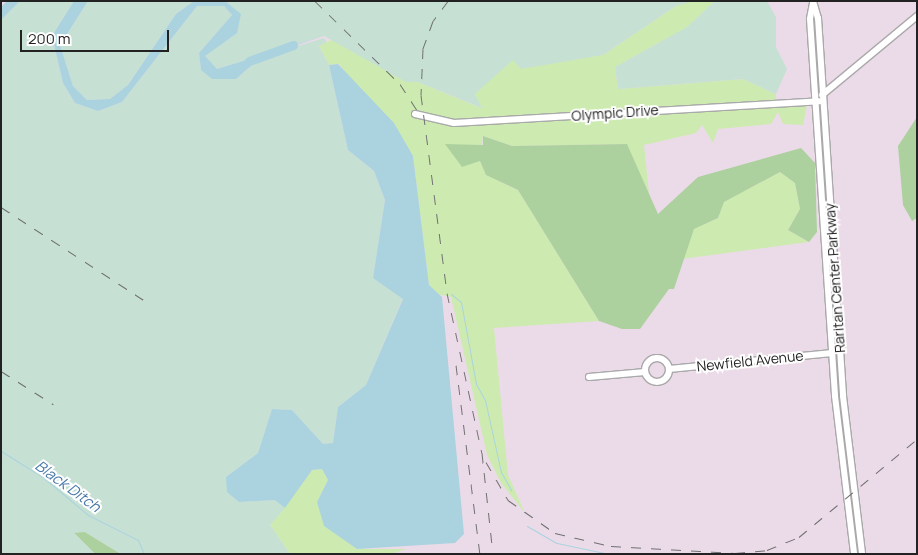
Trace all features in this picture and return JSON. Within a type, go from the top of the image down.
[{"type":"street","name":"Raritan Center Parkway","points":[[813,2],[824,102],[843,402],[862,554]]},
{"type":"street","name":"Raritan Center Parkway","points":[[813,2],[816,101],[832,353],[854,554]]},
{"type":"street","points":[[816,101],[917,16]]},
{"type":"street","name":"Olympic Drive","points":[[415,114],[454,123],[824,102]]},
{"type":"street","name":"Newfield Avenue","points":[[589,378],[645,372],[658,382],[669,370],[832,353]]},
{"type":"street","name":"Newfield Avenue","points":[[645,372],[649,362],[656,359],[669,370]]},
{"type":"shaded area","points":[[1,1],[917,1],[917,554],[1,554]]},
{"type":"green space","points":[[20,1],[74,1],[52,36],[63,83],[75,103],[98,111],[122,102],[197,6],[224,6],[232,15],[199,53],[201,70],[236,79],[261,57],[324,38],[327,42],[319,46],[329,65],[348,150],[374,171],[385,200],[373,278],[403,298],[366,385],[338,407],[333,443],[323,444],[292,410],[272,409],[258,453],[226,477],[239,502],[276,500],[285,508],[270,525],[290,554],[121,554],[85,532],[74,533],[95,554],[1,554],[1,20]]},
{"type":"green space","points":[[88,1],[194,1],[176,14],[128,85],[110,99],[87,100],[73,86],[60,45]]},
{"type":"green space","points":[[225,1],[693,1],[676,6],[603,55],[521,69],[513,60],[475,94],[482,108],[418,82],[406,82],[324,36],[217,69],[204,56],[237,32],[240,14]]},
{"type":"green space","points":[[693,1],[715,1],[688,27],[615,67],[618,89],[743,79],[776,94],[776,101],[808,100],[803,125],[783,124],[778,112],[771,124],[718,129],[713,143],[702,125],[696,133],[644,145],[649,194],[626,144],[512,146],[483,136],[480,161],[486,175],[518,190],[599,321],[494,328],[508,475],[525,513],[501,483],[487,455],[451,297],[437,294],[429,285],[413,156],[339,64],[329,65],[319,46],[333,39],[406,82],[418,82],[481,108],[474,94],[513,59],[603,55],[676,6]]},
{"type":"green space","points":[[715,1],[767,1],[776,17],[776,47],[787,69],[776,94],[743,79],[618,89],[615,67],[687,27]]},
{"type":"green space","points":[[917,117],[917,218],[912,221],[903,205],[898,146]]},
{"type":"green space","points":[[483,136],[512,146],[627,144],[658,214],[698,177],[801,148],[815,163],[817,232],[809,242],[788,230],[800,209],[795,183],[780,172],[724,202],[718,218],[694,229],[674,289],[669,289],[640,329],[622,329],[599,321],[518,190],[486,175],[480,161],[462,167],[445,144],[483,145]]},
{"type":"green space","points":[[780,172],[795,183],[800,209],[788,230],[809,242],[682,259],[694,229],[718,218],[723,202]]},
{"type":"green space","points":[[322,469],[328,480],[317,502],[357,549],[406,549],[392,554],[290,554],[270,525],[312,470]]},
{"type":"green space","points":[[73,532],[85,532],[121,554],[95,554]]},
{"type":"water","points":[[7,1],[20,1],[1,20],[1,7]]},
{"type":"water","points":[[74,1],[88,1],[60,45],[73,86],[87,100],[110,99],[128,85],[176,14],[194,1],[225,1],[241,14],[237,33],[205,56],[217,69],[324,36],[261,57],[236,79],[212,79],[201,70],[199,53],[232,15],[224,6],[197,6],[122,102],[98,111],[75,103],[63,83],[52,36]]},
{"type":"water","points":[[338,64],[394,123],[413,156],[429,285],[442,297],[464,534],[455,543],[357,549],[324,526],[317,502],[328,480],[322,469],[312,470],[285,508],[275,500],[239,502],[227,492],[226,477],[258,453],[272,409],[292,410],[323,444],[333,443],[338,407],[366,385],[403,299],[373,278],[385,200],[374,171],[348,150],[329,65]]},
{"type":"waterway","points":[[249,61],[293,45]]},
{"type":"waterway","points":[[451,294],[461,302],[476,384],[485,400],[501,472],[511,490]]},
{"type":"waterway","name":"Black Ditch","points":[[1,451],[44,478],[88,515],[138,540],[144,554]]},
{"type":"waterway","points":[[527,526],[557,543],[609,554]]},
{"type":"railway","points":[[315,1],[400,84],[420,115]]},
{"type":"railway","points":[[448,1],[433,21],[423,49],[421,95],[447,293],[482,453],[493,554]]},
{"type":"railway","points":[[1,207],[147,302]]},
{"type":"railway","points":[[456,365],[480,554]]},
{"type":"railway","points":[[1,371],[53,404]]},
{"type":"railway","points":[[486,462],[508,500],[555,533],[611,546],[735,553],[767,550],[799,537],[917,439]]}]
